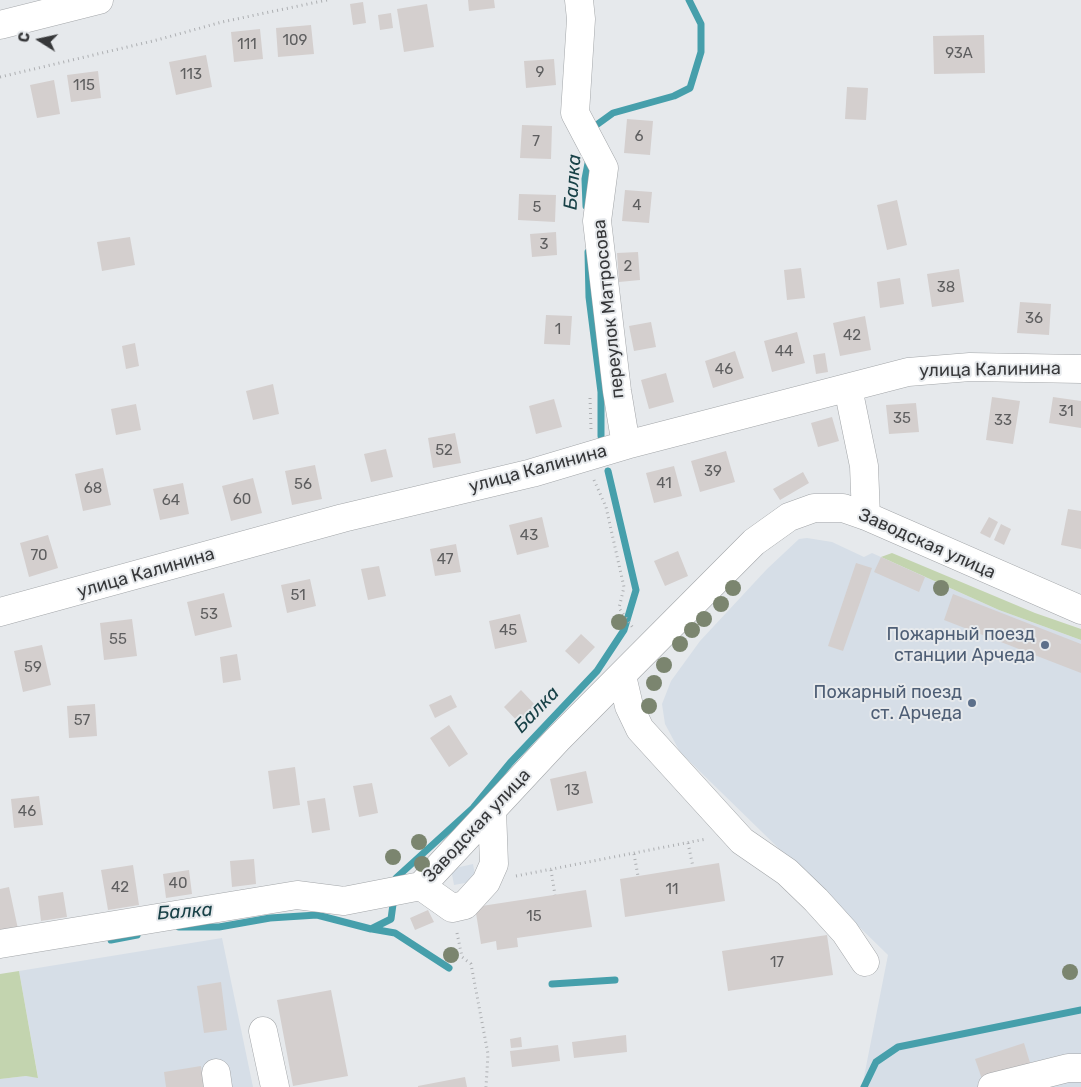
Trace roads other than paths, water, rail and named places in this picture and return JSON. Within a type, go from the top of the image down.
[{"type":"street","points":[[0,25],[98,0]]},
{"type":"street","name":"переулок Матросова","points":[[579,0],[581,19],[575,113],[604,168],[598,221],[617,391],[626,445]]},
{"type":"street","name":"улица Калинина","points":[[0,612],[344,518],[532,473],[626,445],[908,372],[961,368],[1081,369]]},
{"type":"street","points":[[848,388],[864,466],[866,516]]},
{"type":"street","name":"Заводская улица","points":[[0,944],[297,895],[344,901],[421,886],[492,810],[754,542],[789,517],[814,508],[843,508],[866,516],[1081,610]]},
{"type":"street","points":[[622,676],[629,706],[640,729],[742,841],[787,872],[816,900],[845,932],[865,962]]},
{"type":"street","points":[[421,886],[452,908],[465,905],[486,882],[494,864],[492,810]]},
{"type":"street","points":[[263,1031],[275,1087]]},
{"type":"street","points":[[992,1087],[1068,1068],[1081,1068]]},
{"type":"waterway","name":"Балка","points":[[594,132],[595,126],[613,113],[674,96],[690,88],[701,52],[701,24],[689,0]]},
{"type":"waterway","name":"Балка","points":[[586,206],[585,179],[589,158]]},
{"type":"waterway","name":"Балка","points":[[588,252],[589,297],[601,392],[601,436]]},
{"type":"waterway","name":"Балка","points":[[396,883],[396,878],[473,808],[510,763],[597,671],[624,630],[636,590],[608,471]]},
{"type":"waterway","name":"Балка","points":[[179,927],[219,927],[270,918],[317,915],[371,929],[391,919],[394,897]]},
{"type":"waterway","name":"Балка","points":[[372,929],[395,933],[449,968]]},
{"type":"waterway","name":"Балка","points":[[111,940],[137,935]]},
{"type":"waterway","name":"Балка","points":[[552,984],[615,980]]},
{"type":"waterway","points":[[864,1087],[876,1062],[898,1047],[1081,1010]]},
{"type":"place","name":"Пожарный поезд станции Арчеда","points":[[1045,645]]},
{"type":"place","name":"Пожарный поезд ст. Арчеда","points":[[972,703]]}]
